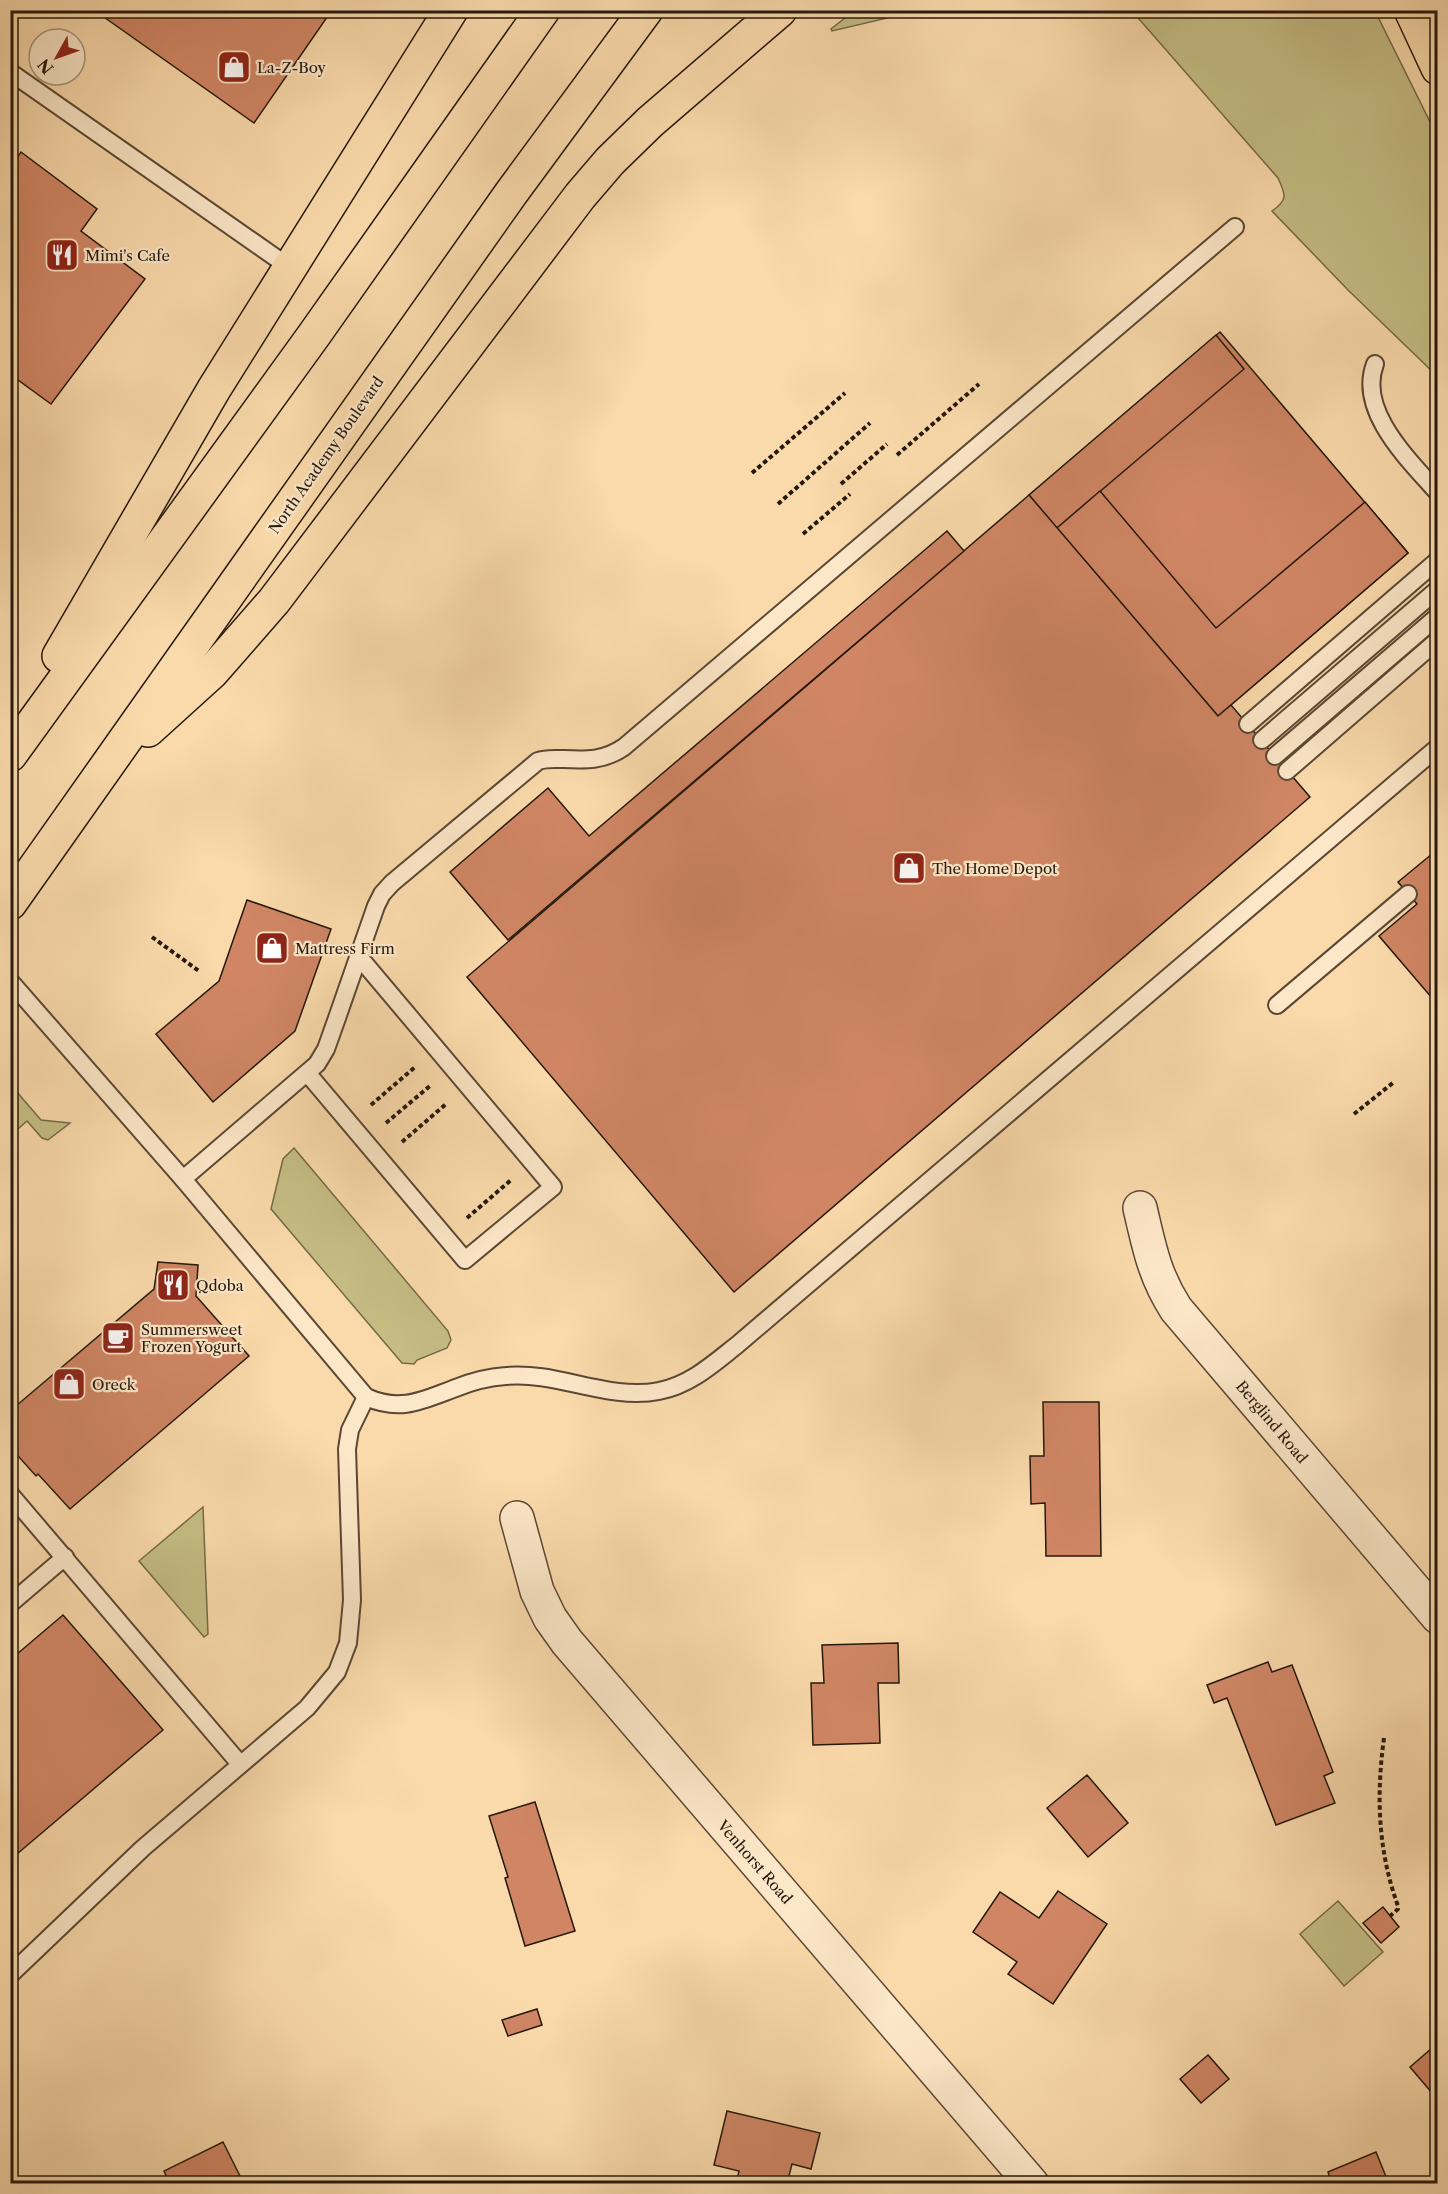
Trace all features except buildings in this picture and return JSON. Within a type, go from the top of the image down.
[{"type":"highway","points":[[10,737],[214,389],[451,10]]},
{"type":"highway","points":[[10,755],[314,335],[543,10]]},
{"type":"highway","name":"North Academy Boulevard","points":[[10,903],[505,201],[646,10]]},
{"type":"highway","points":[[102,771],[212,672],[274,601],[580,196],[610,161],[650,122],[780,10]]},
{"type":"highway","points":[[755,33],[787,10]]},
{"type":"highway","points":[[1411,10],[1437,68]]},
{"type":"street","name":"Berglind Road","points":[[1140,1208],[1155,1270],[1176,1309],[1437,1617]]},
{"type":"street","name":"Venhorst Road","points":[[517,1518],[537,1591],[550,1618],[567,1642],[1032,2184]]},
{"type":"lane","points":[[10,72],[289,267]]},
{"type":"lane","points":[[183,1179],[317,1064],[326,1049],[360,958],[376,906],[387,889],[532,765],[544,759],[604,759],[624,747],[1235,227]]},
{"type":"lane","points":[[1375,364],[1371,373],[1370,389],[1382,422],[1405,456],[1437,493]]},
{"type":"lane","points":[[1248,724],[1437,560]]},
{"type":"lane","points":[[1262,740],[1437,589]]},
{"type":"lane","points":[[1275,756],[1437,616]]},
{"type":"lane","points":[[1287,771],[1437,640]]},
{"type":"lane","points":[[10,981],[183,1179],[366,1397],[379,1403],[404,1405],[430,1398],[471,1382],[519,1375],[644,1393],[673,1388],[694,1378],[737,1345],[1437,747]]},
{"type":"lane","points":[[1384,792],[1437,760]]},
{"type":"lane","points":[[1277,1005],[1408,894]]},
{"type":"lane","points":[[308,1074],[465,1260],[553,1187],[360,958]]},
{"type":"lane","points":[[10,1976],[142,1848],[308,1708],[328,1685],[342,1660],[348,1642],[352,1600],[347,1449],[350,1430],[366,1397]]},
{"type":"lane","points":[[10,1494],[240,1764]]},
{"type":"lane","points":[[10,1605],[65,1557]]},
{"type":"path","points":[[897,455],[979,384]]},
{"type":"path","points":[[752,473],[844,393]]},
{"type":"path","points":[[778,504],[870,423]]},
{"type":"path","points":[[841,484],[888,444]]},
{"type":"path","points":[[803,534],[850,494]]},
{"type":"path","points":[[152,937],[199,971]]},
{"type":"path","points":[[350,1123],[437,1048]]},
{"type":"path","points":[[365,1142],[452,1067]]},
{"type":"path","points":[[1354,1114],[1394,1082]]},
{"type":"path","points":[[381,1160],[468,1085]]},
{"type":"path","points":[[446,1236],[532,1162]]},
{"type":"path","points":[[1384,1738],[1379,1784],[1379,1826],[1391,1886],[1398,1906],[1398,1909],[1390,1916]]},
{"type":"shaded area","points":[[854,11],[917,11],[832,31],[831,29]]},
{"type":"shaded area","points":[[1132,11],[1375,11],[1437,136],[1437,376],[1348,290],[1272,211],[1281,204],[1284,197],[1278,178]]},
{"type":"shaded area","points":[[10,1084],[41,1120],[70,1123],[48,1140],[42,1138],[27,1121],[11,1135]]},
{"type":"shaded area","points":[[294,1148],[448,1331],[451,1340],[447,1348],[417,1360],[414,1364],[402,1363],[271,1209],[283,1159]]},
{"type":"shaded area","points":[[203,1507],[208,1634],[204,1637],[139,1561]]},
{"type":"shaded area","points":[[1338,1901],[1383,1952],[1344,1986],[1300,1934]]},
{"type":"place","name":"La-Z-Boy","points":[[234,67]]},
{"type":"place","name":"Mimi's Cafe","points":[[62,255]]},
{"type":"place","name":"The Home Depot","points":[[909,868]]},
{"type":"place","name":"Mattress Firm","points":[[272,948]]},
{"type":"place","name":"Qdoba","points":[[173,1285]]},
{"type":"place","name":"Summersweet Frozen Yogurt","points":[[118,1338]]},
{"type":"place","name":"Oreck","points":[[69,1384]]}]
